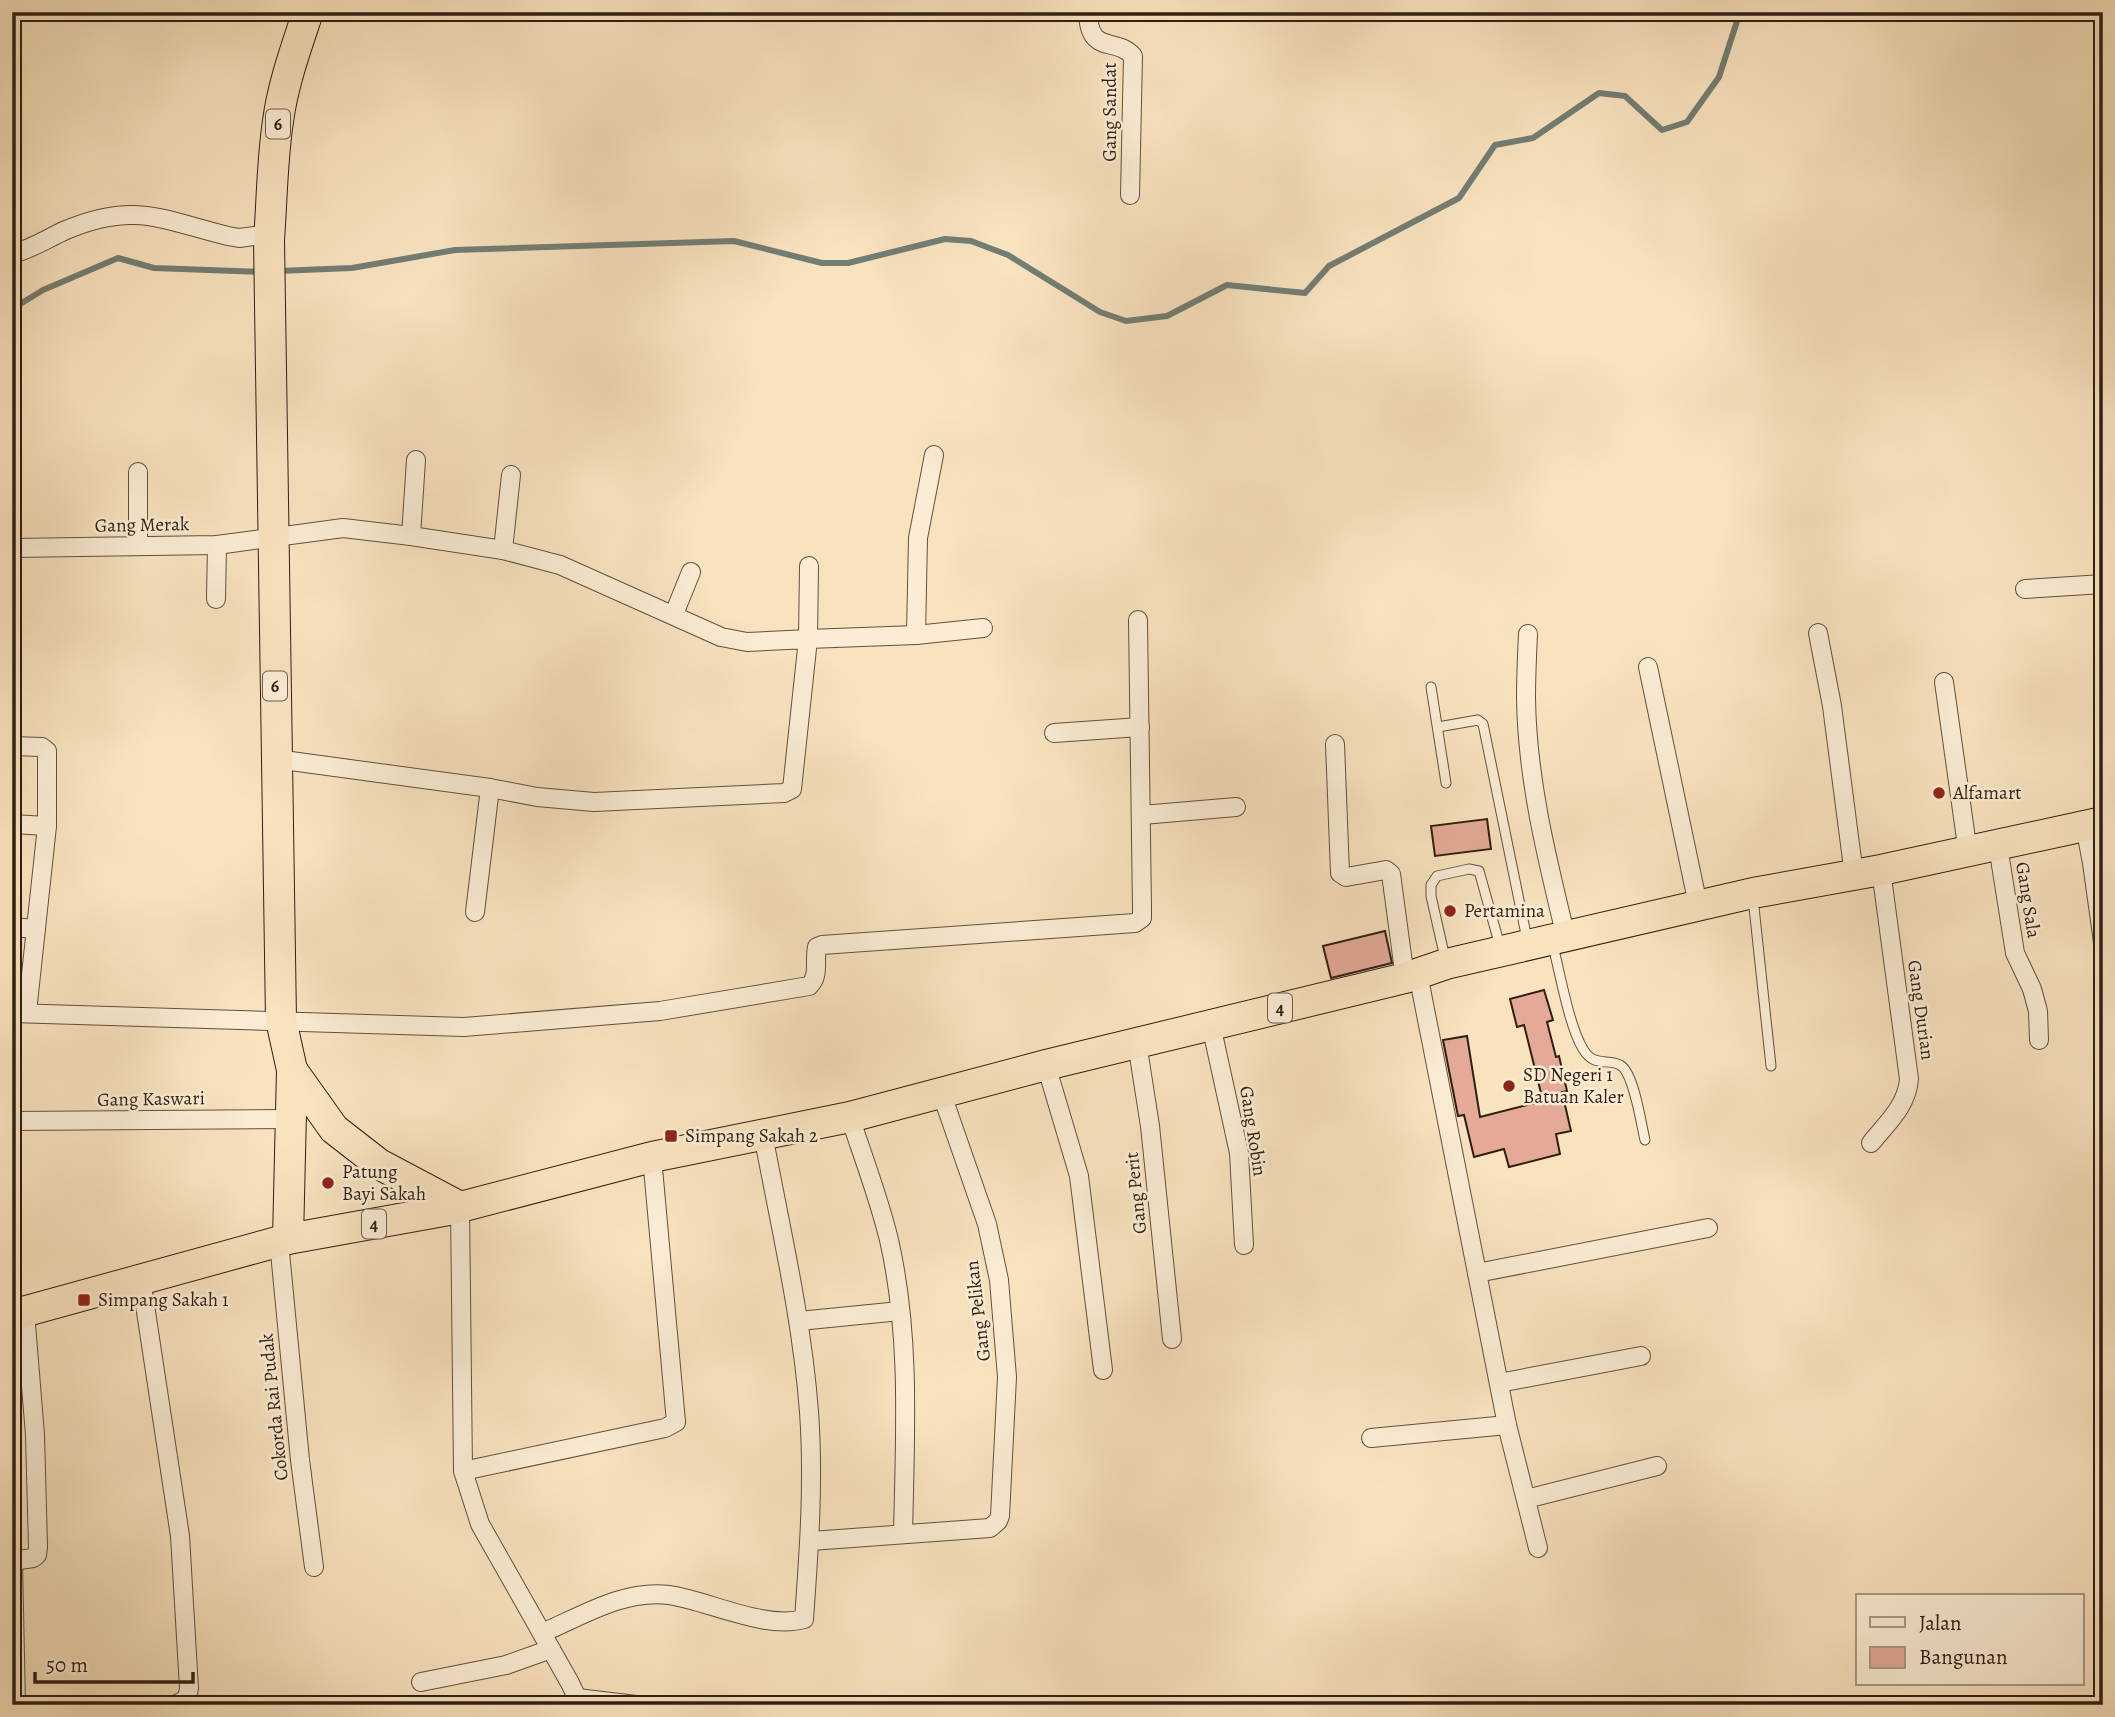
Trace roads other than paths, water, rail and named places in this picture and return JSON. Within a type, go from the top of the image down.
[{"type":"highway","name":"6","points":[[283,1240],[292,1070],[281,1020],[269,237],[278,119],[290,66],[308,12]]},
{"type":"highway","name":"4","points":[[283,1240],[460,1207],[652,1157],[850,1117],[1045,1065],[1411,976],[1446,964],[1698,905],[1968,853],[2094,825]]},
{"type":"highway","name":"6","points":[[292,1070],[334,1129],[379,1164],[460,1207]]},
{"type":"highway","points":[[18,1314],[283,1240]]},
{"type":"street","name":"Gang Sandat","points":[[1088,12],[1088,25],[1100,42],[1125,50],[1133,56],[1130,195]]},
{"type":"street","points":[[12,254],[30,249],[76,226],[126,214],[148,214],[228,236],[269,237]]},
{"type":"street","points":[[916,635],[918,538],[934,455]]},
{"type":"street","points":[[411,536],[416,460]]},
{"type":"street","points":[[138,472],[138,546]]},
{"type":"street","points":[[503,550],[511,475]]},
{"type":"street","name":"Gang Merak","points":[[12,548],[217,545],[343,528],[503,550],[560,565],[674,614],[706,631],[747,642],[916,635],[983,628]]},
{"type":"street","points":[[216,599],[217,545]]},
{"type":"street","points":[[276,759],[490,788],[537,797],[594,802],[788,791],[792,789],[808,639],[809,566]]},
{"type":"street","points":[[674,614],[691,572]]},
{"type":"street","points":[[2025,589],[2103,584]]},
{"type":"street","points":[[12,746],[42,747],[47,751],[47,826],[36,929],[20,1013],[464,1027],[660,1011],[809,986],[816,978],[816,952],[817,947],[822,945],[1135,923],[1142,918],[1138,620]]},
{"type":"street","name":"Gang Durian","points":[[1818,633],[1909,1079],[1908,1093],[1900,1107],[1871,1143]]},
{"type":"street","points":[[1528,634],[1526,700],[1532,770],[1542,837],[1537,944]]},
{"type":"street","points":[[1648,667],[1698,905]]},
{"type":"street","points":[[1944,682],[1968,853]]},
{"type":"street","points":[[1054,733],[1140,727]]},
{"type":"street","points":[[1335,744],[1340,873],[1346,877],[1386,870],[1391,874],[1507,1425],[1538,1548]]},
{"type":"street","points":[[475,912],[490,788]]},
{"type":"street","points":[[1142,815],[1236,807]]},
{"type":"street","points":[[12,824],[47,826]]},
{"type":"street","points":[[2094,825],[2092,863],[2103,942]]},
{"type":"street","name":"Gang Sala","points":[[1998,846],[2015,953],[2032,989],[2038,1011],[2039,1040]]},
{"type":"street","points":[[12,927],[36,929]]},
{"type":"street","name":"Gang Robin","points":[[1211,1025],[1239,1153],[1244,1245]]},
{"type":"street","name":"Gang Perit","points":[[1137,1043],[1150,1126],[1172,1339]]},
{"type":"street","points":[[1045,1065],[1079,1176],[1103,1370]]},
{"type":"street","name":"Gang Pelikan","points":[[903,1534],[990,1528],[998,1521],[1002,1506],[1007,1377],[999,1279],[987,1224],[941,1093]]},
{"type":"street","points":[[811,1541],[903,1534],[905,1385],[900,1311],[889,1239],[850,1117]]},
{"type":"street","name":"Gang Kaswari","points":[[12,1121],[290,1119]]},
{"type":"street","points":[[542,1633],[627,1596],[669,1595],[771,1620],[790,1623],[804,1619],[811,1541],[809,1413],[799,1321],[763,1134]]},
{"type":"street","points":[[463,1471],[665,1428],[676,1422],[652,1157]]},
{"type":"street","points":[[460,1207],[463,1471],[480,1524],[575,1695],[636,1705]]},
{"type":"street","points":[[1477,1273],[1708,1228]]},
{"type":"street","name":"Cokorda Rai Pudak","points":[[283,1240],[300,1460],[314,1567]]},
{"type":"street","points":[[141,1279],[180,1536],[189,1688],[184,1702],[174,1705]]},
{"type":"street","points":[[799,1321],[900,1311]]},
{"type":"street","points":[[16,1705],[13,1561],[33,1558],[37,1555],[38,1546],[35,1435],[18,1314]]},
{"type":"street","points":[[1499,1383],[1641,1356]]},
{"type":"street","points":[[1371,1438],[1507,1425]]},
{"type":"street","points":[[1526,1499],[1657,1466]]},
{"type":"street","points":[[421,1682],[506,1665],[551,1649]]},
{"type":"lane","points":[[1432,687],[1446,783]]},
{"type":"lane","points":[[1438,727],[1478,720],[1483,724],[1537,944],[1584,1051],[1595,1061],[1619,1064],[1629,1073],[1645,1140]]},
{"type":"lane","points":[[1446,964],[1432,885],[1437,876],[1468,869],[1479,871],[1537,944]]},
{"type":"lane","points":[[1753,893],[1771,1066]]},
{"type":"waterway","points":[[278,271],[352,268],[455,250],[734,241],[822,263],[848,263],[945,239],[971,241],[1008,255],[1100,312],[1126,321],[1167,316],[1227,285],[1305,293],[1329,266],[1459,198],[1495,145],[1533,138],[1599,93],[1625,96],[1662,130],[1687,122],[1719,77],[1740,12]]},
{"type":"waterway","points":[[12,309],[43,290],[118,258],[154,268],[263,272]]},
{"type":"place","name":"Alfamart","points":[[1939,793]]},
{"type":"place","name":"Pertamina","points":[[1450,911]]},
{"type":"place","name":"SD Negeri 1 Batuan Kaler","points":[[1509,1086]]},
{"type":"place","name":"Simpang Sakah 2","points":[[671,1136]]},
{"type":"place","name":"Patung Bayi Sakah","points":[[328,1183]]},
{"type":"place","name":"Simpang Sakah 1","points":[[84,1300]]}]
